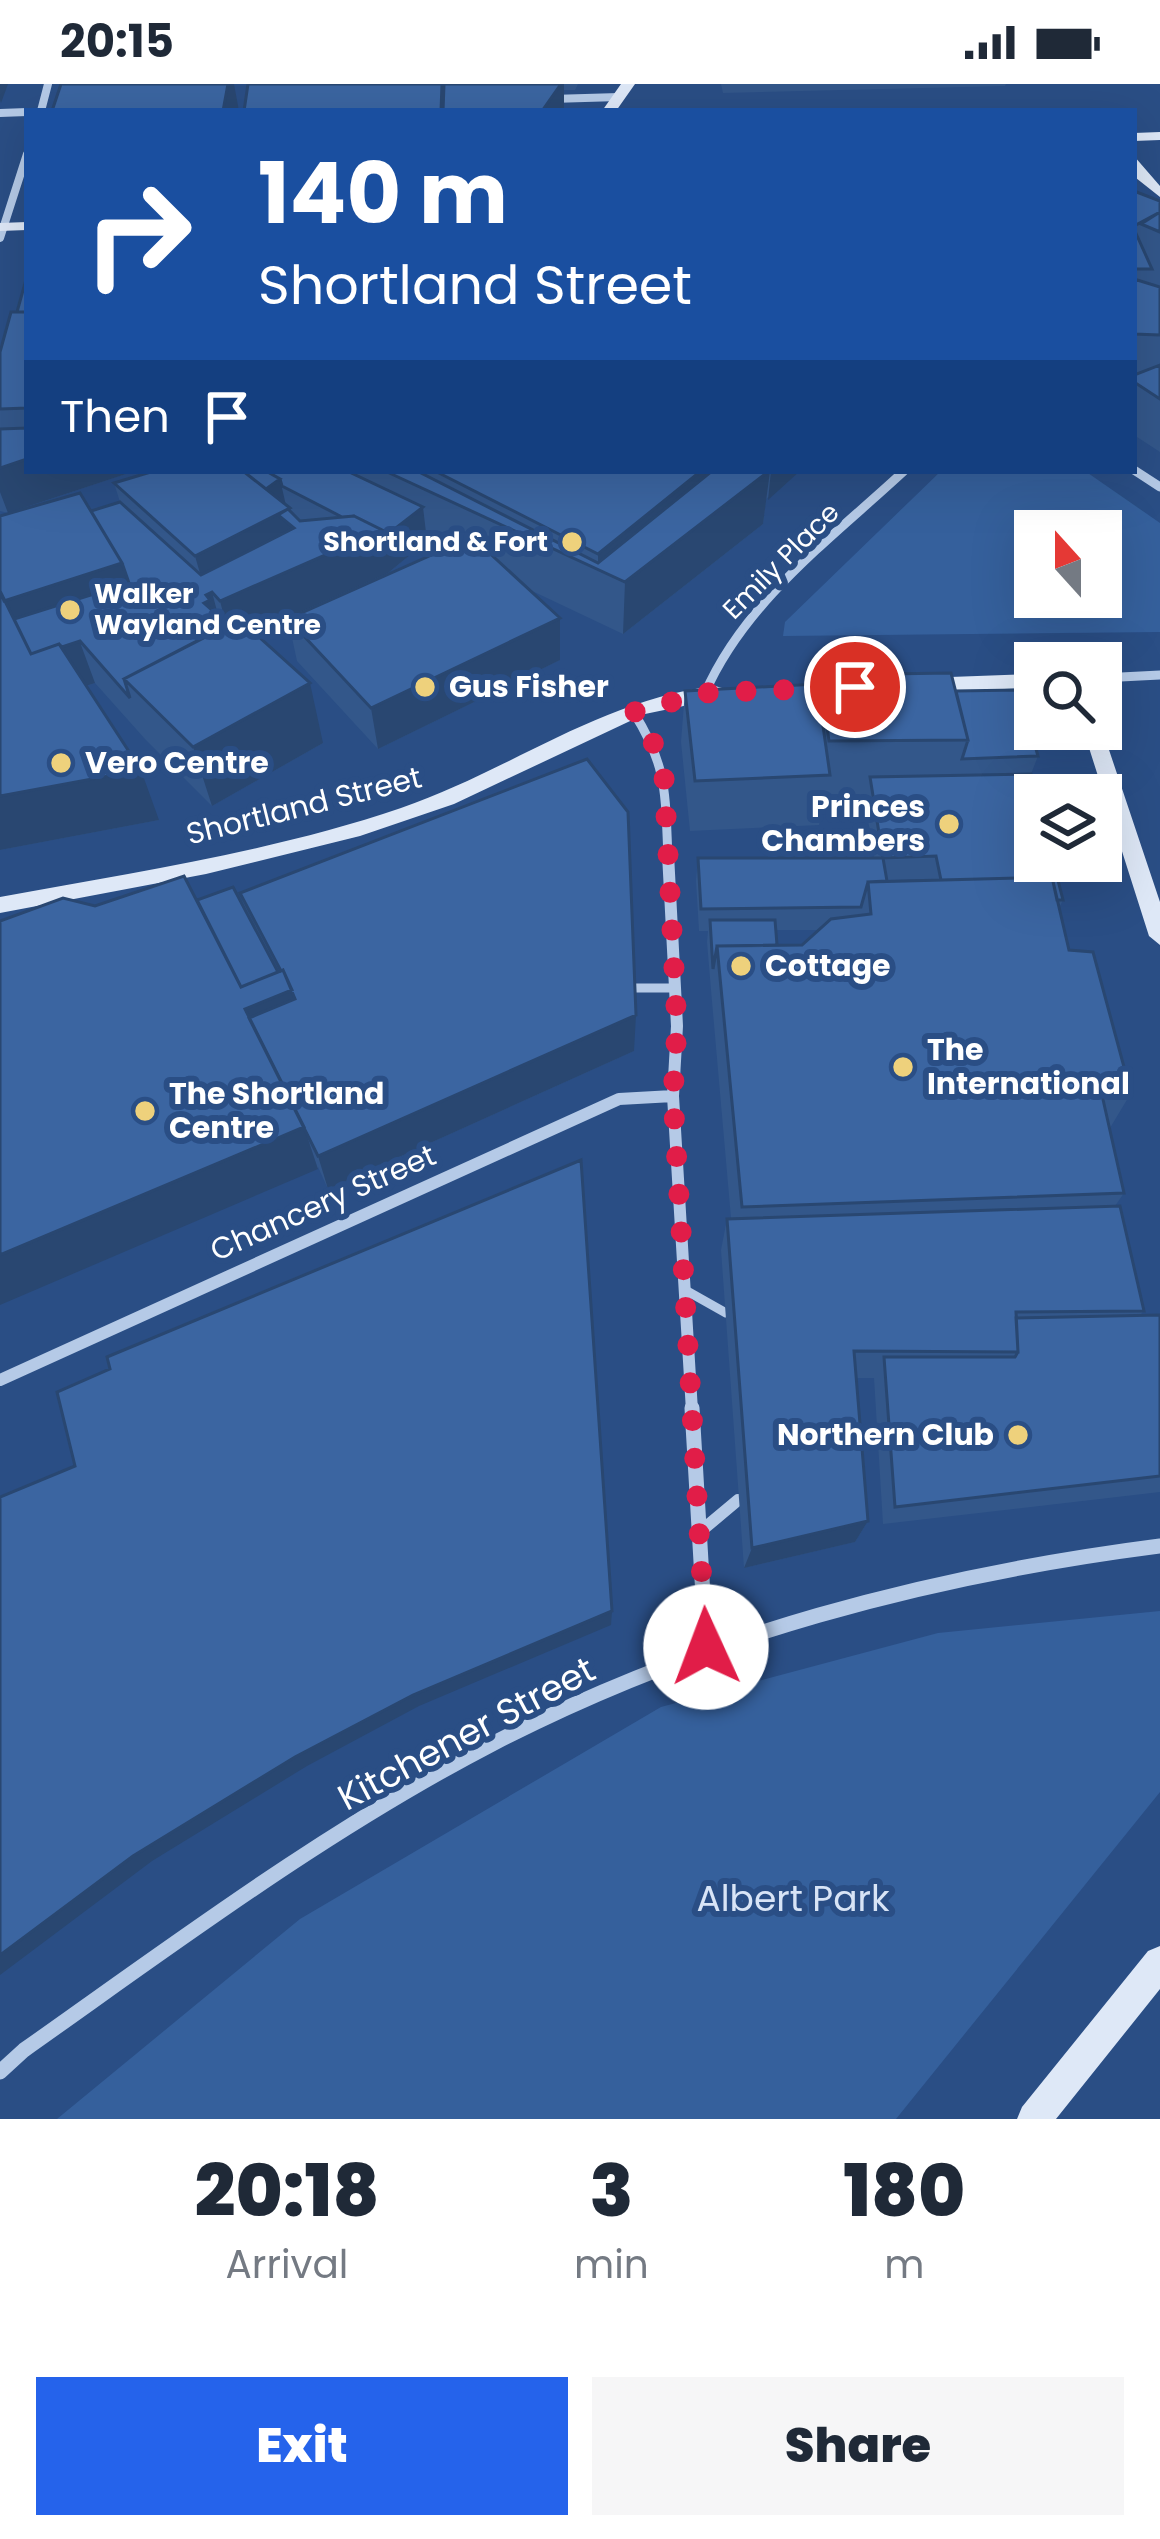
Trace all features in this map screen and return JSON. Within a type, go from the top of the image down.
[{"type":"street","points":[[42,108],[48,84]]},
{"type":"street","points":[[46,96],[62,84]]},
{"type":"street","points":[[529,99],[623,90]]},
{"type":"street","points":[[1,231],[24,163]]},
{"type":"street","points":[[1137,166],[1160,194]]},
{"type":"street","name":"Emily Place","points":[[705,693],[715,662],[741,629],[901,474]]},
{"type":"street","points":[[1122,677],[1160,674]]},
{"type":"street","points":[[900,686],[1014,682]]},
{"type":"street","name":"Shortland Street","points":[[0,904],[260,852],[407,814],[453,799],[634,712],[705,693],[728,692]]},
{"type":"street","points":[[634,712],[662,763],[674,988],[673,1096],[706,1647]]},
{"type":"street","points":[[1100,750],[1160,935]]},
{"type":"street","name":"Chancery Street","points":[[0,1379],[619,1099],[673,1096]]},
{"type":"street","name":"Kitchener Street","points":[[0,2072],[24,2050],[294,1861],[558,1713],[706,1647],[904,1586],[1089,1553],[1160,1546]]},
{"type":"street","points":[[1034,2119],[1160,1963]]},
{"type":"lane","points":[[632,988],[674,988]]},
{"type":"lane","points":[[686,1291],[726,1313]]},
{"type":"lane","points":[[701,1531],[738,1500]]},
{"type":"green space","points":[[938,474],[1089,474],[1160,523],[1160,632],[783,636],[785,622]]},
{"type":"green space","name":"Albert Park","points":[[1160,1611],[1160,1792],[896,2119],[57,2119],[300,1919],[661,1707],[938,1633]]},
{"type":"building","points":[[61,84],[228,84],[224,108],[53,108]]},
{"type":"building","points":[[248,84],[442,84],[441,108],[244,108]]},
{"type":"building","points":[[444,84],[561,84],[544,108],[443,108]]},
{"type":"building","points":[[1137,192],[1160,201],[1160,212],[1137,224]]},
{"type":"building","points":[[1160,212],[1160,232],[1141,224]]},
{"type":"building","points":[[1137,236],[1152,269],[1137,269]]},
{"type":"building","points":[[1137,280],[1160,287],[1160,335],[1137,334]]},
{"type":"building","points":[[11,312],[24,312],[24,408],[0,409],[0,352]]},
{"type":"building","points":[[1160,365],[1160,399],[1137,384],[1137,374]]},
{"type":"building","points":[[24,428],[24,460],[0,468],[0,429]]},
{"type":"building","points":[[144,474],[247,474],[290,508],[195,556],[114,483]]},
{"type":"building","points":[[247,474],[271,474],[280,479],[266,489]]},
{"type":"building","points":[[271,474],[353,474],[423,507],[383,538],[382,530],[354,516],[342,517],[282,486]]},
{"type":"building","points":[[391,474],[423,474],[598,563],[708,474],[765,474],[625,582]]},
{"type":"building","points":[[441,474],[697,474],[598,554]]},
{"type":"building","points":[[80,493],[122,563],[4,601],[0,516]]},
{"type":"building","points":[[120,502],[201,575],[294,528],[278,515],[288,509],[300,521],[354,516],[382,530],[220,601],[212,592],[206,595],[210,600],[204,603],[229,625],[124,679],[130,698],[80,641],[31,654],[14,619],[129,583],[91,511]]},
{"type":"building","points":[[472,537],[560,618],[371,708],[288,619]]},
{"type":"building","name":"Vero Centre","points":[[0,591],[31,654],[59,644],[141,770],[0,796]]},
{"type":"building","points":[[239,619],[310,683],[193,747],[124,679]]},
{"type":"building","points":[[951,673],[968,740],[829,741],[819,675]]},
{"type":"building","points":[[817,684],[830,775],[695,781],[685,691]]},
{"type":"building","points":[[1014,690],[1014,750],[1036,750],[1038,756],[962,759],[968,740],[956,691]]},
{"type":"building","points":[[587,759],[628,812],[636,1015],[318,1156],[249,1018],[295,999],[240,893]]},
{"type":"building","name":"Princes Chambers","points":[[1014,774],[1014,878],[941,880],[936,856],[883,858],[870,777]]},
{"type":"building","points":[[698,858],[883,858],[887,881],[868,882],[861,907],[701,909]]},
{"type":"building","name":"The Shortland Centre","points":[[184,876],[241,987],[283,970],[292,990],[245,1009],[304,1127],[0,1255],[0,921],[63,898],[95,906]]},
{"type":"building","name":"The International","points":[[1014,878],[1014,882],[1053,882],[1069,950],[1093,952],[1131,1093],[1102,1095],[1124,1193],[742,1207],[717,946],[802,945],[831,919],[871,914],[868,882]]},
{"type":"building","name":"Princes Chambers","points":[[1053,882],[1058,882],[1063,900],[1057,900]]},
{"type":"building","points":[[233,887],[278,972],[241,987],[197,900]]},
{"type":"building","points":[[710,920],[775,920],[777,945],[717,946],[713,969]]},
{"type":"building","points":[[581,1160],[612,1611],[413,1695],[295,1757],[133,1856],[0,1955],[0,1497],[75,1466],[57,1392],[110,1369],[107,1357]]},
{"type":"building","points":[[1120,1206],[1144,1311],[1016,1312],[1018,1352],[854,1351],[868,1521],[752,1548],[727,1219]]},
{"type":"building","name":"Northern Club","points":[[1160,1315],[1160,1476],[895,1507],[884,1357],[1015,1357],[1016,1318]]},
{"type":"place","name":"Shortland & Fort","points":[[572,542]]},
{"type":"place","name":"Walker Wayland Centre","points":[[70,610]]},
{"type":"place","name":"Gus Fisher","points":[[425,687]]},
{"type":"place","name":"Vero Centre","points":[[61,763]]},
{"type":"place","name":"Princes Chambers","points":[[949,824]]},
{"type":"place","name":"Cottage","points":[[741,966]]},
{"type":"place","name":"The International","points":[[903,1067]]},
{"type":"place","name":"The Shortland Centre","points":[[145,1111]]},
{"type":"place","name":"Northern Club","points":[[1018,1435]]},
{"type":"route","points":[[706,1647],[673,1096],[677,1026],[666,890],[664,777],[657,749],[634,712],[705,693],[855,687]]}]
